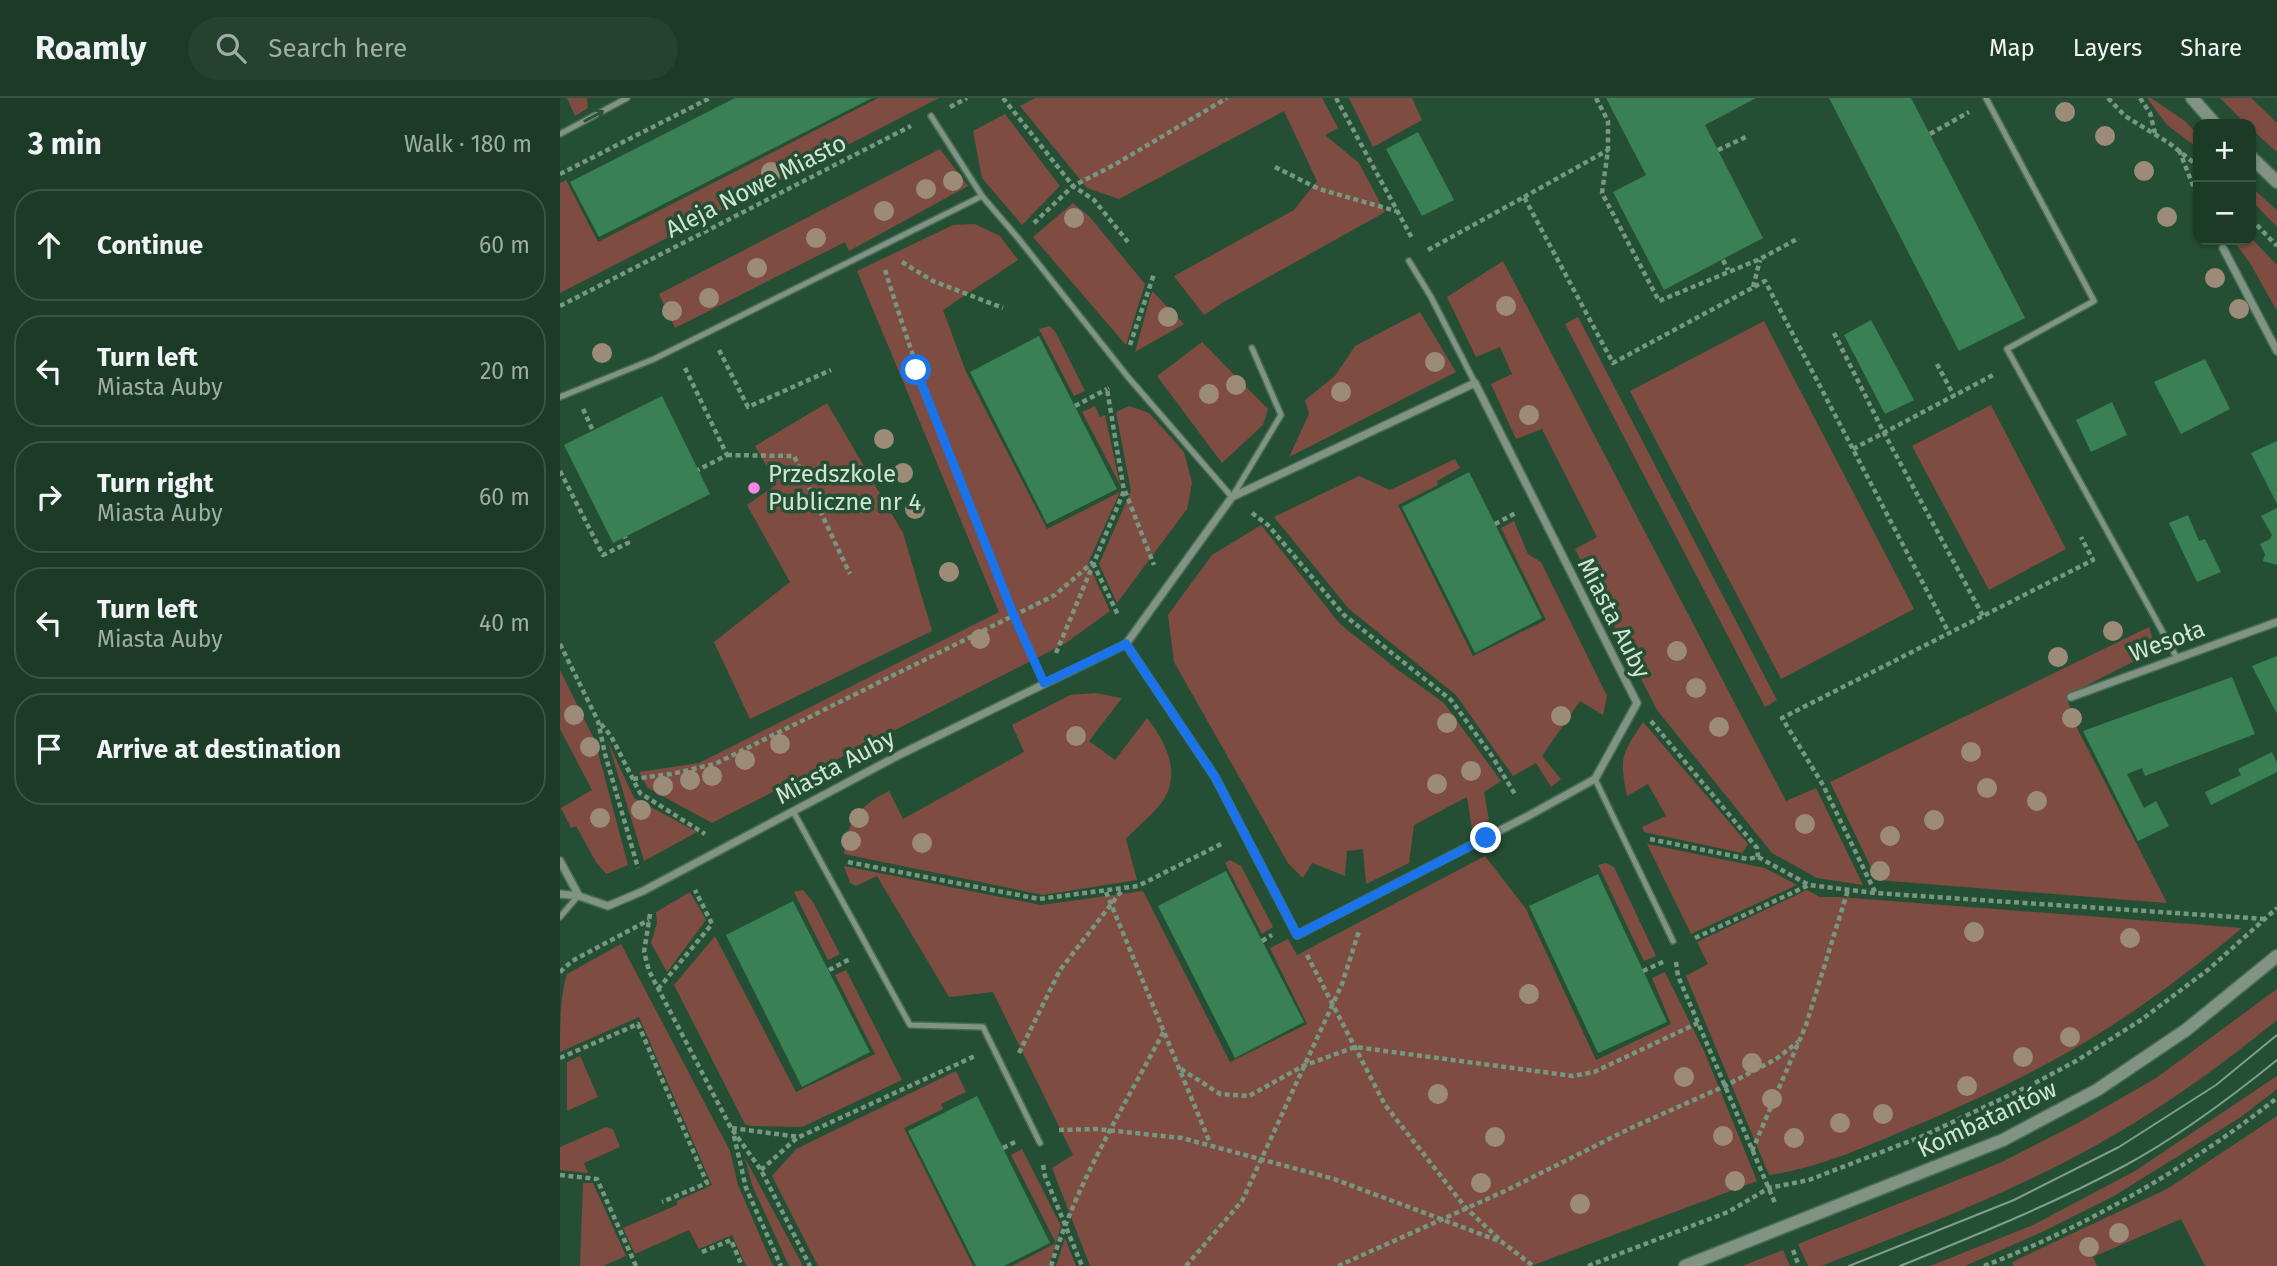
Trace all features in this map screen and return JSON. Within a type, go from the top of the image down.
[{"type":"street","points":[[2192,98],[2211,119]]},
{"type":"street","points":[[2256,162],[2277,181]]},
{"type":"street","points":[[2223,248],[2277,351]]},
{"type":"street","name":"Miasta Auby","points":[[560,894],[579,896],[608,906],[684,869],[901,754],[1126,644],[1232,497],[1475,383],[1637,704],[1595,779]]},
{"type":"street","name":"Wesoła","points":[[2071,697],[2277,622]]},
{"type":"street","points":[[1126,644],[1215,777],[1297,935],[1595,779]]},
{"type":"street","points":[[560,861],[579,896]]},
{"type":"street","name":"Kombatantów","points":[[1685,1266],[2003,1140],[2097,1090],[2186,1030],[2276,958]]},
{"type":"lane","points":[[560,134],[627,98]]},
{"type":"lane","points":[[1987,100],[2095,301],[2007,349],[2177,659]]},
{"type":"lane","points":[[931,116],[982,196],[1128,377],[1232,497],[1281,415],[1252,348]]},
{"type":"lane","points":[[560,397],[676,348],[982,196]]},
{"type":"lane","points":[[1409,261],[1431,297],[1475,383]]},
{"type":"lane","points":[[1595,779],[1673,941]]},
{"type":"lane","points":[[793,811],[910,1025],[983,1027],[1040,1143]]},
{"type":"lane","points":[[560,917],[579,896]]},
{"type":"path","points":[[560,174],[710,98]]},
{"type":"path","name":"Aleja Nowe Miasto","points":[[560,306],[967,98]]},
{"type":"path","points":[[1003,98],[1073,186],[1094,200],[1128,243]]},
{"type":"path","points":[[1018,238],[1073,186],[1227,98]]},
{"type":"path","points":[[1336,98],[1415,244]]},
{"type":"path","points":[[1596,98],[1608,121],[1608,150],[1602,193],[1658,301],[1760,259],[1799,238]]},
{"type":"path","points":[[2108,98],[2125,116],[2178,149],[2193,162]]},
{"type":"path","points":[[2140,98],[2150,113],[2155,134]]},
{"type":"path","points":[[1930,134],[1987,100]]},
{"type":"path","points":[[1717,150],[1748,136]]},
{"type":"path","points":[[2178,149],[2193,186]]},
{"type":"path","points":[[1421,255],[1444,239],[1608,150]]},
{"type":"path","points":[[1275,167],[1319,189],[1397,211]]},
{"type":"path","points":[[1524,197],[1613,363],[1765,281],[1949,633]]},
{"type":"path","points":[[2256,224],[2277,246]]},
{"type":"path","points":[[877,246],[933,281],[1003,308]]},
{"type":"path","points":[[877,246],[916,370],[1014,616],[1044,683]]},
{"type":"path","points":[[1753,287],[1760,259]]},
{"type":"path","points":[[1723,260],[1728,270]]},
{"type":"path","points":[[1075,406],[1128,377],[1129,347],[1154,274]]},
{"type":"path","points":[[709,331],[748,407],[831,370]]},
{"type":"path","points":[[1834,333],[1884,433],[1983,616]]},
{"type":"path","points":[[676,348],[727,455]]},
{"type":"path","points":[[1853,449],[2015,363]]},
{"type":"path","points":[[1937,364],[1954,396]]},
{"type":"path","points":[[1107,389],[1124,491],[1164,591]]},
{"type":"path","points":[[583,411],[593,431]]},
{"type":"path","points":[[698,470],[727,455],[794,456],[850,574]]},
{"type":"path","points":[[560,471],[603,555],[628,543],[625,537]]},
{"type":"path","points":[[1044,683],[1124,491]]},
{"type":"path","points":[[1232,497],[1268,525],[1344,615],[1451,700],[1492,756],[1528,816]]},
{"type":"path","points":[[1875,893],[1823,785],[1782,718],[2093,560],[2078,532],[2101,519]]},
{"type":"path","points":[[633,779],[715,764],[1055,595],[1093,562]]},
{"type":"path","points":[[1093,562],[1114,607],[1132,636]]},
{"type":"path","points":[[560,644],[598,721],[637,867]]},
{"type":"path","points":[[1637,704],[1757,848],[1758,857]]},
{"type":"path","points":[[598,721],[611,736],[640,793],[726,847]]},
{"type":"path","points":[[823,865],[844,861],[1039,899],[1138,886],[1244,832]]},
{"type":"path","points":[[1626,845],[1644,838],[1748,859],[1758,857],[1809,885],[1848,890],[2265,919]]},
{"type":"path","points":[[658,989],[712,924],[684,869]]},
{"type":"path","points":[[1673,941],[1695,938],[1809,885]]},
{"type":"path","points":[[1007,1077],[1060,970],[1123,889]]},
{"type":"path","points":[[1752,1152],[1806,1025],[1848,890]]},
{"type":"path","points":[[1106,892],[1210,1144]]},
{"type":"path","points":[[1186,1266],[1242,1201],[1342,984],[1369,898]]},
{"type":"path","points":[[1588,1266],[1728,1212],[1769,1188],[1809,1180],[1923,1136],[2076,1061],[2187,987],[2277,908]]},
{"type":"path","points":[[560,972],[572,961],[650,917],[645,958],[658,989],[731,1128],[761,1170],[810,1266]]},
{"type":"path","points":[[1297,935],[1385,1105],[1466,1208],[1502,1242],[1533,1266]]},
{"type":"path","points":[[1643,971],[1675,956],[1678,976],[1769,1188]]},
{"type":"path","points":[[1181,1069],[1220,1094],[1250,1096],[1303,1066],[1354,1047],[1573,1076],[1594,1072],[1698,1023]]},
{"type":"path","points":[[560,1058],[638,1024],[707,1183],[662,1202]]},
{"type":"path","points":[[1052,1266],[1065,1224],[1110,1130],[1164,1031]]},
{"type":"path","points":[[1338,1266],[1725,1086],[1776,1059],[1798,1042]]},
{"type":"path","points":[[761,1170],[799,1137],[993,1048]]},
{"type":"path","points":[[1984,1266],[1996,1264],[2070,1228],[2153,1183],[2248,1121],[2277,1098]]},
{"type":"path","points":[[731,1128],[799,1137]]},
{"type":"path","points":[[731,1128],[746,1188],[781,1266]]},
{"type":"path","points":[[1034,1130],[1110,1130],[1210,1144],[1334,1179],[1502,1242]]},
{"type":"path","points":[[1040,1143],[1045,1176],[1082,1266]]},
{"type":"path","points":[[560,1175],[597,1179],[636,1266]]},
{"type":"path","points":[[702,1252],[731,1240],[742,1266]]},
{"type":"shaded area","points":[[567,98],[587,98],[588,108],[575,116]]},
{"type":"shaded area","points":[[878,98],[939,98],[560,293],[560,183],[566,180],[598,242]]},
{"type":"shaded area","points":[[1035,98],[1322,98],[1338,128],[1325,135],[1359,163],[1385,212],[1204,315],[1174,276],[1294,210],[1317,181],[1284,111],[1119,199],[1087,188],[1020,106]]},
{"type":"shaded area","points":[[1349,98],[1412,98],[1422,120],[1373,147]]},
{"type":"shaded area","points":[[2147,98],[2185,121],[2193,130],[2193,144],[2167,125]]},
{"type":"shaded area","points":[[2220,98],[2251,98],[2277,123],[2277,152],[2256,133],[2256,119],[2241,119]]},
{"type":"shaded area","points":[[1005,114],[1060,186],[1022,225],[982,178],[973,131]]},
{"type":"shaded area","points":[[940,149],[968,186],[849,251],[845,242],[675,328],[659,294]]},
{"type":"shaded area","points":[[2256,191],[2277,210],[2277,227],[2256,205]]},
{"type":"shaded area","points":[[1073,203],[1089,216],[1145,284],[1126,345],[1033,237]]},
{"type":"shaded area","points":[[975,224],[1000,236],[1018,260],[943,310],[966,372],[1047,529],[1120,492],[1088,563],[1110,611],[1066,643],[712,823],[648,788],[639,772],[699,763],[999,612],[857,271],[953,225]]},
{"type":"shaded area","points":[[2256,243],[2277,265],[2277,311],[2237,245]]},
{"type":"shaded area","points":[[1503,261],[1786,801],[1816,788],[1863,885],[1817,878],[1772,853],[1657,710],[1575,549],[1597,537],[1542,429],[1516,439],[1491,384],[1512,374],[1500,347],[1476,357],[1447,297]]},
{"type":"shaded area","points":[[1152,291],[1184,324],[1135,352]]},
{"type":"shaded area","points":[[1420,312],[1456,372],[1289,457],[1309,414],[1305,400],[1335,376],[1355,346]]},
{"type":"shaded area","points":[[1578,317],[1777,700],[1765,707],[1565,324]]},
{"type":"shaded area","points":[[1764,321],[1914,609],[1781,679],[1630,391]]},
{"type":"shaded area","points":[[1050,326],[1085,391],[1074,396],[1039,329]]},
{"type":"shaded area","points":[[1202,342],[1268,409],[1263,425],[1222,463],[1157,376]]},
{"type":"shaded area","points":[[827,403],[903,533],[932,631],[750,719],[714,642],[790,582],[747,505],[777,484],[755,446]]},
{"type":"shaded area","points":[[1991,405],[2066,549],[1989,590],[1912,446]]},
{"type":"shaded area","points":[[1095,406],[1100,417],[1105,415],[1120,485],[1082,412]]},
{"type":"shaded area","points":[[1129,406],[1149,413],[1184,452],[1192,483],[1187,509],[1117,603],[1099,564],[1131,491],[1116,412]]},
{"type":"shaded area","points":[[1455,459],[1460,468],[1437,481],[1438,485],[1398,505],[1473,656],[1546,620],[1501,528],[1514,521],[1528,554],[1541,562],[1607,696],[1603,715],[1580,701],[1542,756],[1561,779],[1551,787],[1536,763],[1513,776],[1456,695],[1349,609],[1274,517],[1359,476],[1390,490]]},
{"type":"shaded area","points":[[1261,525],[1340,624],[1444,703],[1501,781],[1484,792],[1489,820],[1472,830],[1467,797],[1414,825],[1409,863],[1366,884],[1363,849],[1347,851],[1345,876],[1312,863],[1303,878],[1288,863],[1174,662],[1168,615],[1212,555]]},
{"type":"shaded area","points":[[2149,627],[2156,650],[2066,696],[2078,730],[2167,903],[1877,880],[1830,782]]},
{"type":"shaded area","points":[[560,670],[595,741],[628,865],[606,874],[596,862],[576,826],[571,828],[561,808],[592,790],[560,729]]},
{"type":"shaded area","points":[[1095,693],[1122,698],[1089,741],[1115,760],[1147,718],[1160,736],[1169,757],[1171,778],[1164,799],[1126,839],[1137,880],[1043,895],[844,854],[848,832],[856,815],[870,802],[889,791],[903,819],[1024,752],[1012,725],[1070,695]]},
{"type":"shaded area","points":[[1643,722],[1748,844],[1742,853],[1644,832],[1642,827],[1666,816],[1648,784],[1627,796],[1623,772],[1624,756]]},
{"type":"shaded area","points":[[608,742],[634,798],[697,832],[644,861]]},
{"type":"shaded area","points":[[1647,844],[1765,868],[1797,885],[1691,934]]},
{"type":"shaded area","points":[[1485,856],[1526,909],[1596,1060],[1671,1024],[1652,978],[1665,972],[1704,1051],[1757,1181],[1531,1266],[1090,1266],[1052,1168],[1073,1155],[993,992],[949,997],[877,876],[856,886],[850,883],[844,866],[1041,905],[1143,891],[1230,1062],[1307,1024],[1270,948],[1288,939],[1297,955]]},
{"type":"shaded area","points":[[1230,860],[1241,866],[1273,927],[1262,934],[1225,863]]},
{"type":"shaded area","points":[[1606,863],[1614,867],[1656,956],[1644,961],[1598,865]]},
{"type":"shaded area","points":[[803,890],[813,902],[840,954],[828,960],[794,892]]},
{"type":"shaded area","points":[[1807,890],[1820,897],[2242,928],[2147,1002],[2043,1066],[1975,1100],[1855,1151],[1804,1168],[1769,1175],[1686,976],[1708,964],[1697,942]]},
{"type":"shaded area","points":[[690,892],[706,920],[667,972],[651,943],[657,923],[656,912]]},
{"type":"shaded area","points":[[715,936],[796,1092],[875,1054],[835,975],[846,970],[902,1080],[802,1127],[745,1124],[674,985]]},
{"type":"shaded area","points":[[621,944],[730,1151],[738,1185],[773,1266],[746,1266],[732,1235],[699,1249],[689,1230],[635,1254],[623,1228],[677,1205],[677,1201],[712,1185],[639,1017],[560,1052],[560,1022],[567,974]]},
{"type":"shaded area","points":[[2277,989],[2277,1020],[2201,1078],[2121,1131],[2036,1177],[1975,1204],[1821,1266],[1808,1266],[1798,1244],[2002,1162],[2078,1123],[2156,1078]]},
{"type":"shaded area","points":[[580,1056],[598,1097],[567,1111],[567,1062]]},
{"type":"shaded area","points":[[956,1071],[966,1092],[941,1104],[943,1109],[904,1128],[973,1266],[818,1266],[772,1176],[796,1149]]},
{"type":"shaded area","points":[[2277,1076],[2277,1089],[2241,1117],[2114,1196],[1965,1266],[1930,1266],[2033,1225],[2135,1171]]},
{"type":"shaded area","points":[[2277,1116],[2277,1266],[2205,1266],[2181,1219],[2093,1257],[2097,1266],[2013,1266],[2012,1262],[2167,1189]]},
{"type":"shaded area","points":[[606,1127],[613,1129],[620,1147],[584,1163],[588,1173],[560,1170],[560,1147]]},
{"type":"shaded area","points":[[1022,1149],[1061,1226],[1056,1243],[1011,1155]]},
{"type":"shaded area","points":[[745,1158],[803,1266],[789,1266],[752,1185]]},
{"type":"shaded area","points":[[583,1183],[593,1183],[626,1256],[603,1266],[580,1266]]},
{"type":"shaded area","points":[[1065,1238],[1076,1266],[1056,1266]]},
{"type":"shaded area","points":[[1056,1243],[1049,1266],[1012,1266]]},
{"type":"shaded area","points":[[1783,1250],[1790,1266],[1742,1266]]},
{"type":"building","points":[[735,98],[872,98],[599,237],[570,182]]},
{"type":"building","points":[[1606,98],[1756,98],[1705,125],[1763,238],[1664,290],[1613,192],[1646,175]]},
{"type":"building","points":[[1829,98],[1911,98],[2025,318],[1959,351]]},
{"type":"building","points":[[1418,132],[1454,200],[1422,216],[1386,149]]},
{"type":"building","points":[[1871,320],[1914,400],[1885,414],[1844,335]]},
{"type":"building","points":[[1039,336],[1117,489],[1047,524],[970,372]]},
{"type":"building","points":[[2205,359],[2230,409],[2181,434],[2154,382]]},
{"type":"building","points":[[662,396],[710,494],[613,543],[564,445]]},
{"type":"building","points":[[2112,402],[2127,435],[2091,452],[2076,420]]},
{"type":"building","points":[[2277,441],[2277,504],[2251,453]]},
{"type":"building","points":[[1469,472],[1542,618],[1475,653],[1402,507]]},
{"type":"building","points":[[2277,508],[2277,565],[2263,561],[2265,554],[2260,544],[2272,535],[2261,516]]},
{"type":"building","points":[[2188,515],[2199,541],[2205,539],[2221,572],[2197,582],[2169,523]]},
{"type":"building","points":[[2277,656],[2277,714],[2252,666]]},
{"type":"building","points":[[2232,677],[2255,734],[2145,776],[2142,768],[2127,774],[2144,808],[2156,801],[2169,826],[2138,841],[2083,731]]},
{"type":"building","points":[[2272,752],[2277,763],[2277,772],[2211,805],[2205,792],[2241,775],[2238,769]]},
{"type":"building","points":[[1226,871],[1304,1022],[1235,1058],[1158,906]]},
{"type":"building","points":[[1598,874],[1667,1022],[1598,1053],[1529,906]]},
{"type":"building","points":[[793,901],[870,1052],[802,1087],[726,935]]},
{"type":"building","points":[[977,1096],[1050,1243],[1004,1266],[976,1266],[908,1131]]},
{"type":"tram line","points":[[1849,1266],[2014,1200],[2119,1147],[2216,1085],[2277,1035]]},
{"type":"tram line","points":[[1900,1266],[2041,1207],[2124,1166],[2203,1117],[2277,1060]]},
{"type":"place","name":"Przedszkole Publiczne nr 4","points":[[754,488]]},
{"type":"route","points":[[916,370],[1014,616],[1044,683],[1126,644],[1215,777],[1297,935],[1486,838]]}]
